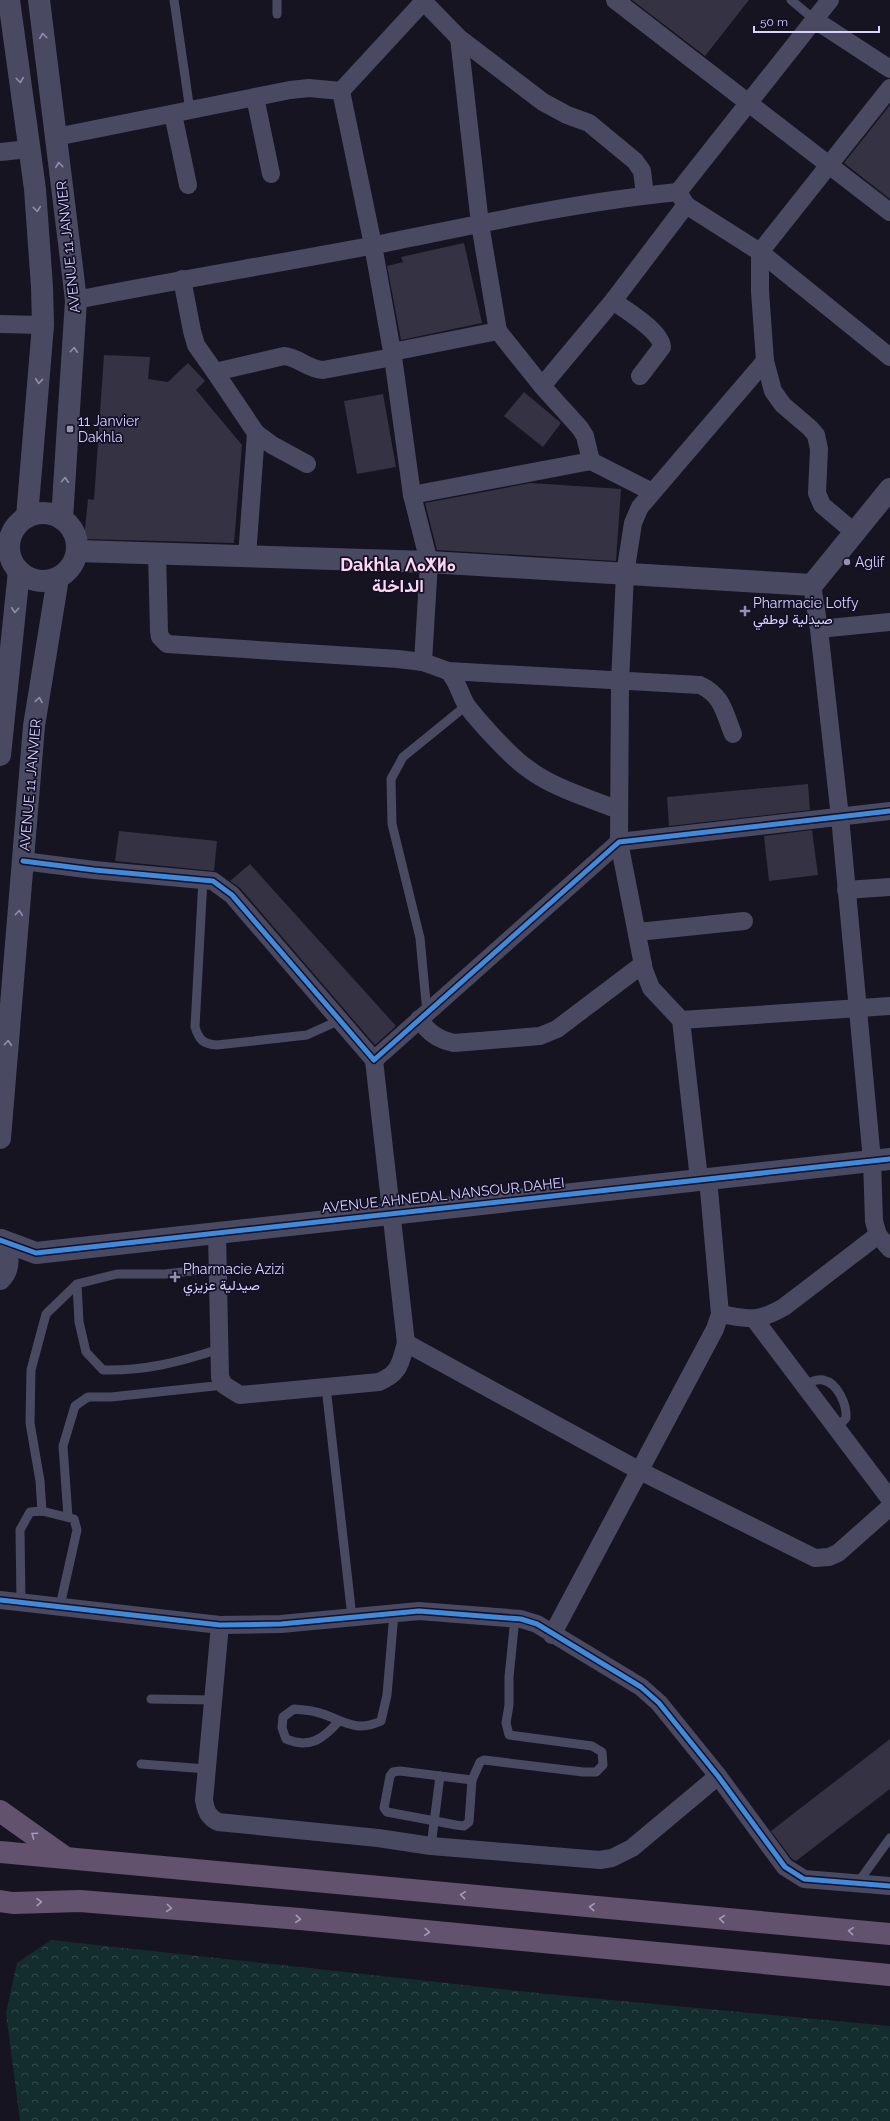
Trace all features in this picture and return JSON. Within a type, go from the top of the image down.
[{"type":"highway","points":[[0,1811],[66,1858]]},
{"type":"highway","points":[[0,1852],[890,1934]]},
{"type":"highway","points":[[4,1905],[80,1901],[300,1919],[890,1975]]},
{"type":"street","name":"AVENUE 11 JANVIER","points":[[9,0],[39,233],[44,325],[27,517]]},
{"type":"street","name":"AVENUE 11 JANVIER","points":[[39,0],[76,300],[62,519]]},
{"type":"street","points":[[615,0],[890,212]]},
{"type":"street","points":[[542,386],[613,301],[682,198],[748,104],[830,0]]},
{"type":"street","points":[[341,92],[424,1],[459,38],[543,102],[567,115],[589,123],[636,161],[642,171],[645,195]]},
{"type":"street","points":[[815,20],[890,69]]},
{"type":"street","points":[[459,38],[480,224],[498,331],[542,386],[580,428],[585,436],[591,461]]},
{"type":"street","points":[[56,137],[290,90],[309,88],[341,92]]},
{"type":"street","points":[[855,533],[820,502],[818,493],[819,449],[816,435],[776,397],[765,361],[760,291],[760,252],[830,166],[890,88]]},
{"type":"street","points":[[341,92],[373,245],[392,354],[412,495],[429,562],[423,662]]},
{"type":"street","points":[[255,97],[271,174]]},
{"type":"street","points":[[172,114],[188,185]]},
{"type":"street","points":[[0,152],[29,149]]},
{"type":"street","points":[[76,300],[480,224],[645,195],[682,198],[760,252],[890,357]]},
{"type":"street","points":[[182,279],[196,345],[256,433],[272,445],[308,464]]},
{"type":"street","points":[[613,301],[654,332],[662,341],[662,347],[640,376]]},
{"type":"street","points":[[0,324],[44,325]]},
{"type":"street","points":[[215,372],[284,356],[291,356],[313,370],[323,370],[498,331]]},
{"type":"street","points":[[552,1635],[715,1329],[720,1314],[681,1020],[651,988],[643,964],[638,932],[619,842],[620,682],[625,574],[633,524],[640,507],[765,361]]},
{"type":"street","points":[[246,556],[256,433]]},
{"type":"street","points":[[412,495],[591,461],[652,492]]},
{"type":"street","points":[[890,489],[812,585],[819,629],[840,817],[858,1009],[881,1159],[874,1221],[878,1235],[890,1249]]},
{"type":"street","points":[[45,513],[62,519],[72,529],[77,542],[78,551],[72,565],[58,578],[45,581],[31,579],[19,571],[11,560],[4,546],[14,529],[27,517],[45,513]]},
{"type":"street","points":[[78,551],[429,562],[812,585]]},
{"type":"street","points":[[157,554],[159,631],[160,637],[167,644],[423,662],[448,671],[620,682],[700,685],[712,691],[720,702],[733,734]]},
{"type":"street","points":[[0,753],[19,571]]},
{"type":"street","name":"AVENUE 11 JANVIER","points":[[0,1138],[34,726],[58,578]]},
{"type":"street","points":[[819,629],[890,622]]},
{"type":"street","points":[[448,671],[454,677],[467,705],[505,748],[526,768],[543,778],[619,810]]},
{"type":"street","points":[[374,1060],[619,842],[890,811]]},
{"type":"street","points":[[23,861],[94,870],[213,881],[232,895],[374,1060],[390,1213],[406,1343],[400,1366],[390,1378],[379,1382],[240,1395],[224,1385],[220,1376],[217,1232]]},
{"type":"street","points":[[846,890],[890,887]]},
{"type":"street","points":[[638,932],[744,922]]},
{"type":"street","points":[[423,1016],[429,1033],[440,1040],[454,1043],[540,1036],[557,1029],[643,964]]},
{"type":"street","points":[[681,1020],[890,1006]]},
{"type":"street","name":"AVENUE AHNEDAL NANSOUR DAHEI","points":[[0,1240],[36,1253],[881,1159]]},
{"type":"street","points":[[720,1314],[755,1320],[771,1314],[784,1307],[878,1235]]},
{"type":"street","points":[[0,1240],[6,1249],[8,1258],[7,1268],[1,1278]]},
{"type":"street","name":"AVENUE AHNEDAL NANSOUR DAHEI","points":[[1,1278],[36,1253]]},
{"type":"street","points":[[755,1320],[890,1499]]},
{"type":"street","points":[[406,1343],[640,1471],[815,1558],[829,1557],[838,1553],[890,1507]]},
{"type":"street","points":[[0,1600],[220,1625],[281,1624],[394,1613],[435,1611],[515,1618],[537,1624],[552,1635],[641,1687],[659,1703],[718,1776],[785,1867],[804,1879],[890,1886]]},
{"type":"street","points":[[220,1625],[204,1800],[206,1813],[218,1822],[378,1838],[431,1846],[600,1860],[612,1858],[632,1848],[718,1776]]},
{"type":"lane","points":[[174,0],[190,111]]},
{"type":"lane","points":[[276,0],[277,14]]},
{"type":"lane","points":[[790,0],[815,20]]},
{"type":"lane","points":[[423,1016],[420,938],[392,824],[392,779],[403,757],[467,705]]},
{"type":"lane","points":[[203,879],[195,1028],[200,1041],[207,1044],[217,1045],[307,1035],[340,1020]]},
{"type":"lane","points":[[42,1511],[40,1481],[30,1423],[31,1370],[46,1314],[77,1284],[117,1274],[165,1274],[218,1268]]},
{"type":"lane","points":[[77,1284],[79,1322],[86,1352],[103,1370],[131,1370],[167,1364],[182,1361],[219,1349]]},
{"type":"lane","points":[[68,1517],[63,1446],[75,1406],[88,1397],[111,1397],[224,1385]]},
{"type":"lane","points":[[326,1387],[352,1617]]},
{"type":"lane","points":[[21,1602],[20,1530],[30,1512],[42,1511],[74,1519],[77,1530],[60,1606]]},
{"type":"lane","points":[[339,1721],[319,1739],[298,1744],[286,1739],[282,1728],[283,1717],[294,1709],[316,1712],[339,1721],[369,1727],[381,1721],[388,1695],[394,1613]]},
{"type":"lane","points":[[472,1780],[400,1771],[393,1772],[390,1776],[384,1808],[387,1812],[464,1826],[469,1822],[472,1780],[480,1762],[484,1760],[583,1772],[596,1772],[604,1765],[602,1752],[592,1746],[509,1735],[506,1723],[509,1705],[509,1677],[515,1618]]},
{"type":"lane","points":[[151,1699],[213,1700]]},
{"type":"lane","points":[[141,1764],[207,1769]]},
{"type":"lane","points":[[431,1846],[433,1820],[440,1776]]},
{"type":"lane","points":[[857,1884],[890,1838]]},
{"type":"green space","points":[[51,1940],[547,1994],[890,2026],[890,2121],[20,2121],[6,2013],[17,1963]]},
{"type":"building","points":[[632,0],[749,0],[705,56]]},
{"type":"building","points":[[890,105],[890,199],[844,163]]},
{"type":"building","points":[[464,243],[482,323],[401,340],[387,266],[403,262],[401,257]]},
{"type":"building","points":[[104,355],[150,357],[148,379],[168,382],[188,363],[205,381],[196,390],[242,445],[234,543],[84,539],[88,499],[94,500]]},
{"type":"building","points":[[524,392],[561,423],[543,447],[504,416]]},
{"type":"building","points":[[383,394],[396,467],[357,474],[344,401]]},
{"type":"building","points":[[531,483],[621,489],[616,561],[437,550],[425,503]]},
{"type":"building","points":[[808,784],[810,810],[669,826],[667,797]]},
{"type":"building","points":[[812,830],[818,875],[769,881],[764,836]]},
{"type":"building","points":[[119,831],[217,841],[214,871],[115,861]]},
{"type":"building","points":[[250,864],[396,1026],[375,1045],[240,888],[230,881]]},
{"type":"building","points":[[890,1739],[890,1789],[796,1861],[792,1859],[771,1831]]},
{"type":"cycle path","points":[[23,861],[94,870],[213,881],[232,895],[374,1060],[619,842],[890,811]]},
{"type":"cycle path","points":[[0,1240],[36,1253],[890,1159]]},
{"type":"cycle path","points":[[0,1600],[220,1625],[281,1624],[419,1611],[521,1619],[537,1624],[641,1687],[659,1703],[718,1776],[785,1867],[804,1879],[890,1886]]},
{"type":"place","name":"11 Janvier Dakhla","points":[[70,429]]},
{"type":"place","name":"Aglif","points":[[847,562]]},
{"type":"place","name":"Pharmacie Lotfy صيدلية لوطفي","points":[[745,611]]},
{"type":"place","name":"Pharmacie Azizi صيدلية عزيزي","points":[[175,1277]]},
{"type":"district","name":"Dakhla ⴷⴰⵅⵍⴰ الداخلة","points":[[398,574]]}]
